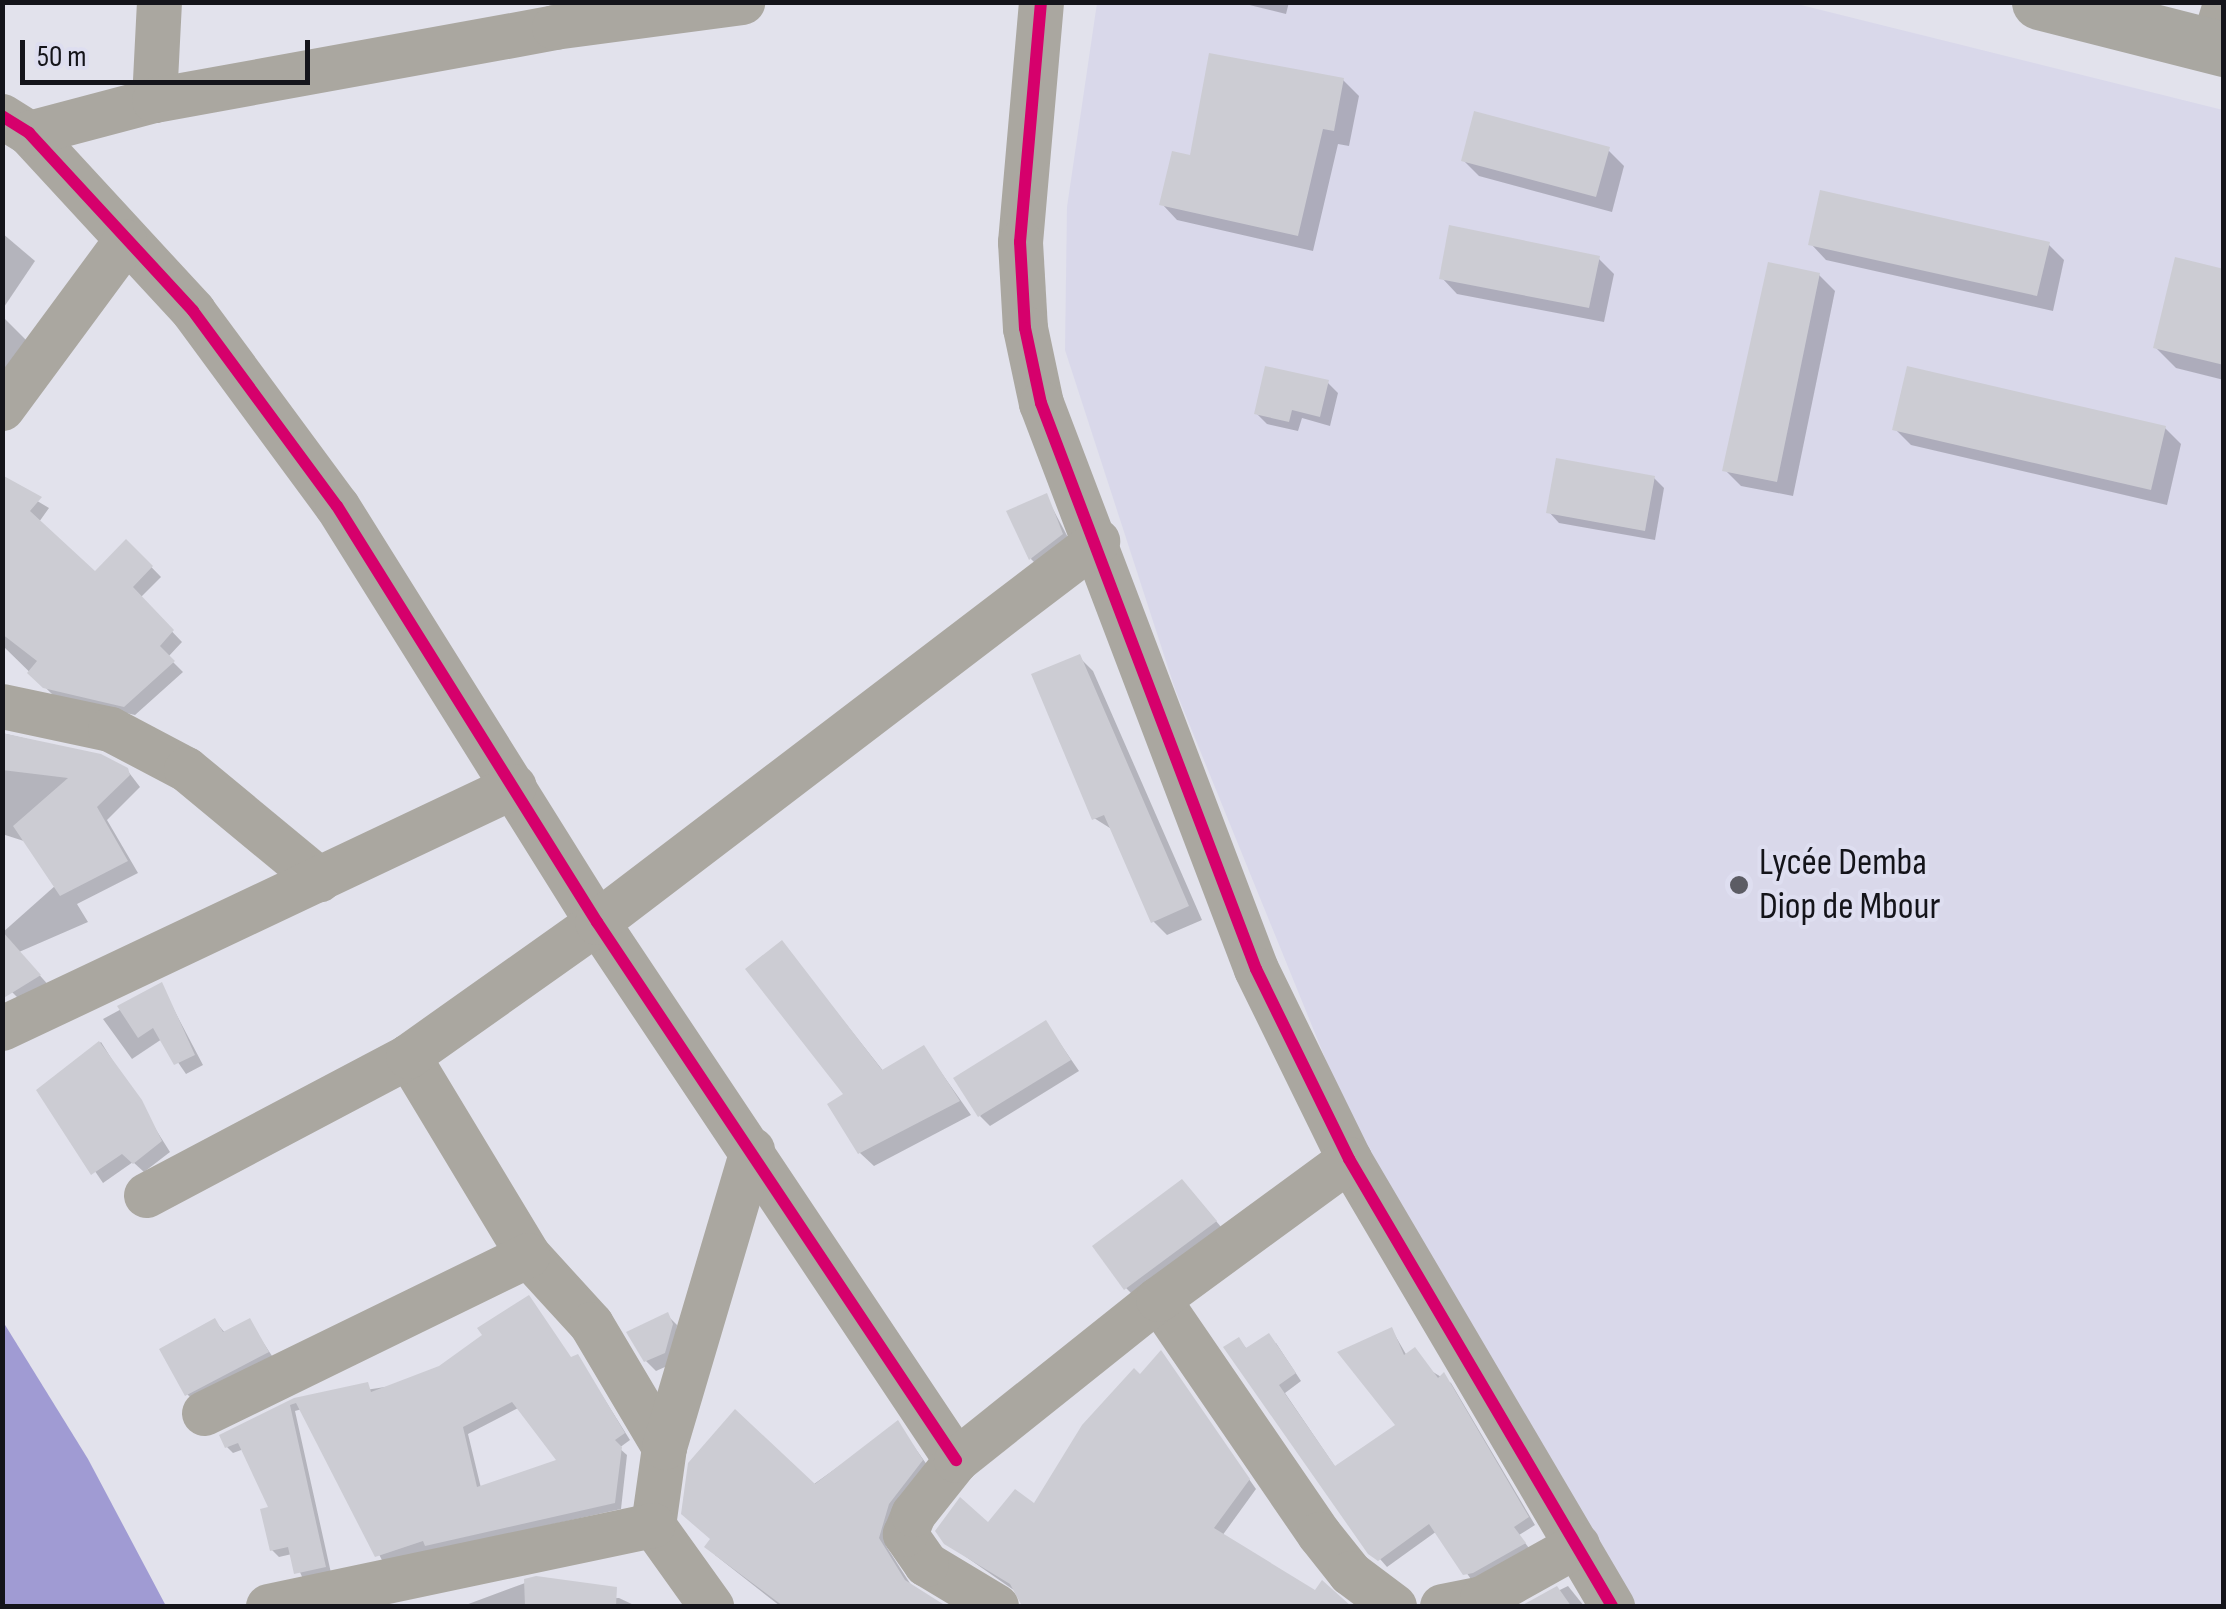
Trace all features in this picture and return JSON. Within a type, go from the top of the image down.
[{"type":"main road","points":[[2039,2],[2220,34]]},
{"type":"street","points":[[154,100],[159,2]]},
{"type":"street","points":[[16,124],[154,100],[554,14],[742,2]]},
{"type":"street","points":[[1041,2],[1020,242],[1026,328],[1041,403],[1256,969],[1349,1159],[1612,1606]]},
{"type":"street","points":[[16,124],[192,310],[337,506],[596,922],[956,1460]]},
{"type":"street","points":[[2,408],[125,241]]},
{"type":"street","points":[[146,1194],[408,1056],[596,922],[1096,542]]},
{"type":"street","points":[[2,706],[110,730],[186,768],[319,878]]},
{"type":"street","points":[[2,1028],[514,786]]},
{"type":"street","points":[[408,1056],[528,1255],[591,1324],[664,1446]]},
{"type":"street","points":[[730,1606],[702,1589],[653,1524],[664,1446],[752,1150]]},
{"type":"street","points":[[996,1606],[926,1564],[904,1534],[956,1460],[1158,1299],[1349,1159]]},
{"type":"street","points":[[204,1412],[528,1255]]},
{"type":"street","points":[[1158,1299],[1319,1534],[1350,1572],[1394,1606]]},
{"type":"street","points":[[268,1606],[653,1524]]},
{"type":"street","points":[[1442,1606],[1482,1598],[1577,1545]]},
{"type":"shaded area","name":"Lycée Demba Diop de Mbour","points":[[1097,3],[1793,3],[2223,110],[2223,1606],[1634,1606],[1421,1270],[1334,1080],[1175,689],[1065,350],[1067,207]]},
{"type":"shaded area","points":[[2,1320],[88,1459],[166,1606],[3,1606]]},
{"type":"building","points":[[1209,53],[1344,78],[1334,131],[1323,129],[1298,236],[1159,205],[1172,151],[1190,155]]},
{"type":"building","points":[[1474,111],[1610,147],[1596,197],[1461,161]]},
{"type":"building","points":[[1820,190],[2050,242],[2037,296],[1808,245]]},
{"type":"building","points":[[1449,225],[1600,256],[1589,308],[1439,279]]},
{"type":"building","points":[[2175,257],[2224,269],[2224,365],[2153,348]]},
{"type":"building","points":[[1768,262],[1820,273],[1777,482],[1722,471]]},
{"type":"building","points":[[1265,366],[1329,380],[1320,417],[1292,410],[1289,422],[1254,414]]},
{"type":"building","points":[[1907,366],[2166,426],[2151,490],[1892,430]]},
{"type":"building","points":[[1556,458],[1655,476],[1645,531],[1546,513]]},
{"type":"building","points":[[2,475],[42,497],[30,511],[95,571],[126,539],[153,566],[133,587],[174,630],[160,646],[175,661],[124,707],[43,688],[27,673],[37,661],[2,634]]},
{"type":"building","points":[[1047,493],[1063,534],[1029,560],[1006,511]]},
{"type":"building","points":[[1080,654],[1189,906],[1151,923],[1104,815],[1092,820],[1031,674]]},
{"type":"building","points":[[2,733],[101,754],[128,768],[130,775],[97,807],[128,861],[60,896],[13,826],[68,778],[2,770]]},
{"type":"building","points":[[2,931],[41,975],[2,999]]},
{"type":"building","points":[[782,940],[882,1070],[924,1045],[960,1101],[858,1154],[827,1104],[843,1094],[745,969]]},
{"type":"building","points":[[162,982],[195,1055],[174,1065],[153,1028],[138,1038],[117,1006]]},
{"type":"building","points":[[1046,1020],[1071,1060],[978,1117],[953,1078]]},
{"type":"building","points":[[99,1041],[142,1100],[162,1141],[133,1164],[122,1154],[91,1175],[36,1090]]},
{"type":"building","points":[[1182,1179],[1217,1221],[1124,1290],[1092,1246]]},
{"type":"building","points":[[529,1295],[571,1357],[578,1354],[625,1433],[615,1440],[622,1447],[615,1503],[425,1546],[423,1541],[375,1557],[296,1403],[290,1405],[326,1567],[294,1574],[288,1547],[270,1551],[260,1509],[268,1507],[238,1443],[225,1448],[219,1435],[294,1398],[368,1382],[371,1392],[439,1366],[482,1335],[477,1328]],"holes":[[[512,1402],[556,1460],[477,1487],[463,1427]]]},
{"type":"building","points":[[668,1312],[673,1324],[665,1353],[644,1362],[626,1332]]},
{"type":"building","points":[[215,1318],[223,1332],[250,1318],[269,1352],[185,1396],[159,1349]]},
{"type":"building","points":[[1392,1327],[1404,1355],[1415,1347],[1438,1378],[1444,1372],[1529,1517],[1514,1527],[1526,1543],[1473,1573],[1463,1575],[1429,1524],[1378,1561],[1368,1554],[1223,1347],[1239,1337],[1246,1348],[1269,1333],[1296,1373],[1279,1385],[1335,1466],[1395,1425],[1337,1352]]},
{"type":"building","points":[[1161,1350],[1250,1479],[1214,1528],[1315,1590],[1322,1580],[1351,1606],[1022,1606],[1010,1584],[944,1544],[935,1531],[960,1497],[988,1522],[1015,1489],[1034,1503],[1082,1425],[1134,1368],[1140,1374]]},
{"type":"building","points":[[735,1409],[815,1484],[898,1420],[923,1460],[889,1504],[879,1538],[905,1580],[946,1606],[783,1606],[704,1547],[710,1539],[681,1514],[688,1463]]},
{"type":"building","points":[[536,1576],[617,1587],[616,1606],[525,1606],[524,1579]]},
{"type":"building","points":[[1557,1586],[1571,1606],[1521,1606]]},
{"type":"cycle path","points":[[1041,2],[1020,242],[1025,328],[1041,403],[1256,969],[1349,1159],[1612,1606]]},
{"type":"cycle path","points":[[2,116],[29,133],[193,311],[337,506],[597,922],[956,1460]]},
{"type":"place","name":"Lycée Demba Diop de Mbour","points":[[1739,885]]}]
